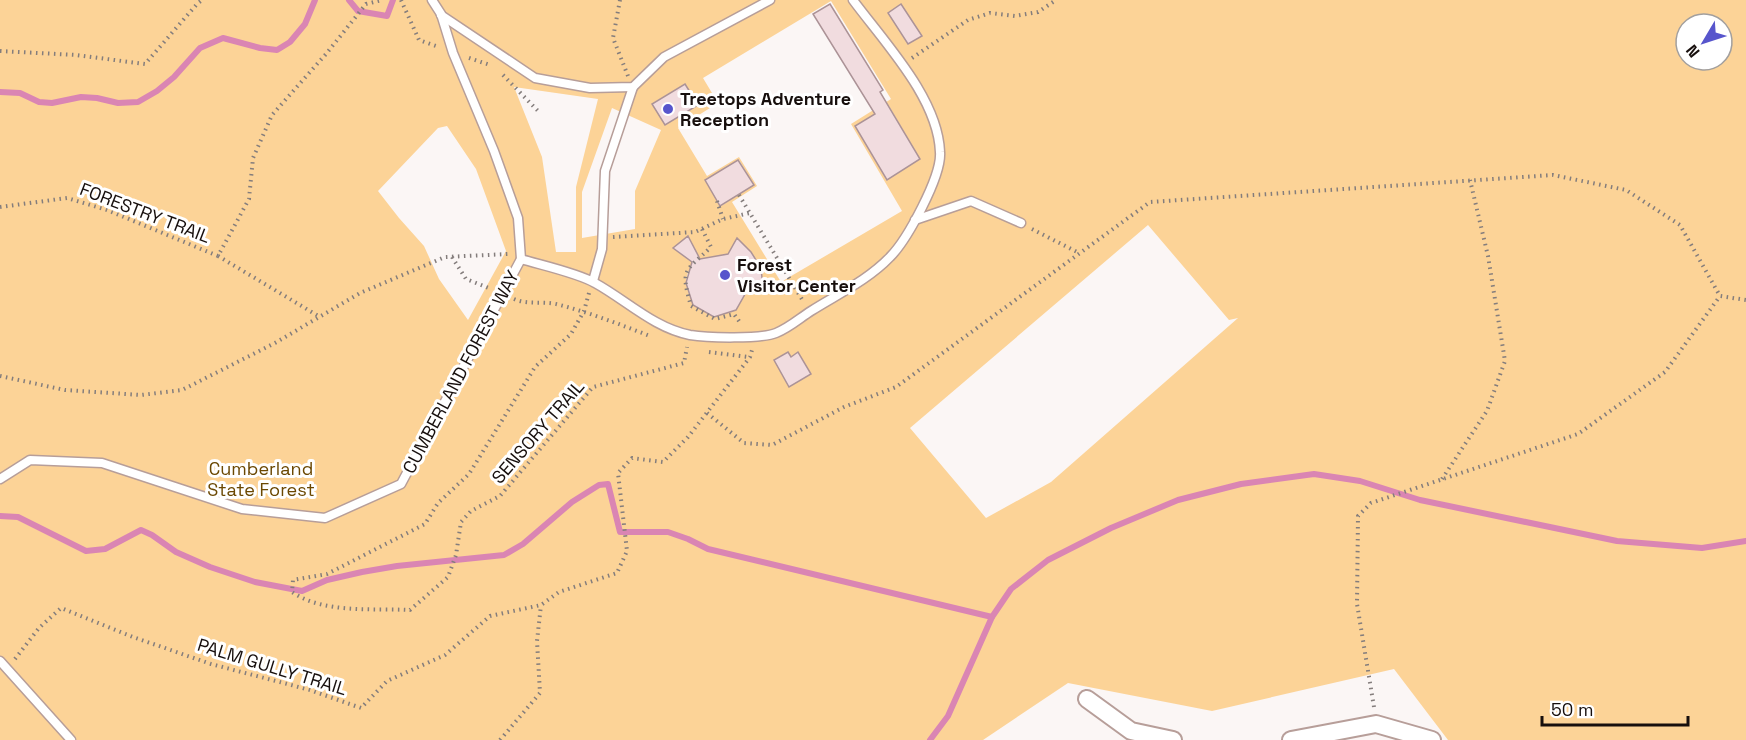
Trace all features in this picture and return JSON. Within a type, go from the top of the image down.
[{"type":"street","points":[[1087,699],[1131,731],[1173,740]]},
{"type":"street","points":[[1291,740],[1376,724],[1432,740]]},
{"type":"lane","name":"CUMBERLAND FOREST WAY","points":[[0,479],[30,460],[102,463],[242,509],[325,518],[400,484],[521,259],[518,218],[495,151],[453,53],[441,14],[432,0]]},
{"type":"lane","points":[[593,281],[602,249],[604,171],[633,87],[664,57],[770,0]]},
{"type":"lane","points":[[521,259],[593,281],[659,323],[690,334],[753,337],[777,333],[866,278],[891,256],[915,219],[935,178],[941,154],[938,130],[919,90],[853,0]]},
{"type":"lane","points":[[441,14],[535,78],[590,88],[633,87]]},
{"type":"lane","points":[[915,219],[971,201],[1021,223]]},
{"type":"lane","points":[[0,661],[71,740]]},
{"type":"path","points":[[0,51],[76,55],[145,64],[202,0]]},
{"type":"path","name":"FORESTRY TRAIL","points":[[0,207],[67,198],[107,210],[218,256],[249,200],[253,158],[272,115],[356,16],[365,2],[382,0]]},
{"type":"path","points":[[620,0],[613,38],[633,87]]},
{"type":"path","points":[[902,65],[968,20],[990,13],[1015,16],[1038,12],[1056,0]]},
{"type":"path","points":[[402,2],[419,40],[496,67],[538,112]]},
{"type":"path","points":[[707,413],[744,443],[772,445],[844,407],[896,387],[1150,202],[1553,175],[1626,190],[1680,225],[1720,297]]},
{"type":"path","points":[[1442,480],[1487,411],[1505,361],[1488,256],[1470,180]]},
{"type":"path","points":[[739,195],[810,312]]},
{"type":"path","points":[[717,201],[723,219]]},
{"type":"path","points":[[603,238],[695,232],[723,219],[750,213]]},
{"type":"path","points":[[1021,223],[1079,253]]},
{"type":"path","points":[[702,229],[711,247],[690,264],[684,282],[691,306],[715,319],[734,314],[753,337]]},
{"type":"path","points":[[0,376],[65,390],[141,394],[182,390],[275,343],[360,293],[445,257],[505,253],[521,259]]},
{"type":"path","points":[[218,256],[320,317]]},
{"type":"path","points":[[452,256],[466,279],[525,304],[551,303],[584,311],[656,338]]},
{"type":"path","name":"SENSORY TRAIL","points":[[593,281],[584,311],[571,334],[535,367],[470,474],[438,503],[424,524],[327,574],[293,580],[292,592],[305,601],[338,607],[410,610],[448,577],[456,555],[461,522],[471,511],[500,496],[593,387],[684,363],[687,350]]},
{"type":"path","points":[[1720,297],[1746,300]]},
{"type":"path","points":[[1376,724],[1357,604],[1358,516],[1371,503],[1578,434],[1665,372],[1720,297]]},
{"type":"path","points":[[687,350],[690,334]]},
{"type":"path","name":"PALM GULLY TRAIL","points":[[7,669],[39,628],[61,608],[133,637],[211,664],[310,690],[360,708],[387,681],[445,655],[490,616],[541,605],[560,592],[617,573],[627,551],[618,473],[632,458],[663,462],[688,437],[750,357],[753,337]]},
{"type":"path","points":[[676,346],[697,351]]},
{"type":"path","points":[[708,352],[750,357]]},
{"type":"path","points":[[500,740],[540,693],[537,641],[541,605]]},
{"type":"green space","name":"Cumberland State Forest","points":[[0,0],[1746,0],[1746,740],[1448,740],[1394,669],[1212,711],[1068,683],[983,740],[0,740]],"holes":[[[831,1],[891,99],[851,124],[902,211],[781,282],[732,202],[757,186],[739,157],[707,176],[678,128],[718,103],[703,78]],[[685,84],[698,104],[665,124],[653,103]],[[514,87],[598,99],[576,187],[576,252],[556,252],[542,157]],[[889,106],[920,159],[886,179],[855,126]],[[612,108],[661,130],[635,191],[635,229],[582,238],[582,192]],[[447,126],[476,169],[506,251],[468,320],[439,279],[424,246],[378,191],[438,128]],[[739,160],[754,185],[721,206],[705,180]],[[1148,225],[1229,320],[1238,318],[1051,482],[986,518],[910,428]],[[737,239],[756,260],[761,272],[763,288],[747,289],[736,310],[713,316],[693,305],[686,281],[691,268],[701,260],[728,256]]]},
{"type":"building","points":[[830,4],[883,90],[880,92],[920,159],[887,180],[855,126],[875,114],[813,14]]},
{"type":"building","points":[[901,4],[922,36],[908,44],[888,13]]},
{"type":"building","points":[[685,84],[698,105],[665,125],[652,104]]},
{"type":"building","points":[[738,160],[754,185],[720,206],[705,180]]},
{"type":"building","name":"Forest Visitor Center","points":[[688,236],[700,259],[728,254],[737,238],[751,252],[761,268],[763,288],[748,289],[736,310],[714,317],[693,305],[686,283],[692,262],[673,248]]},
{"type":"building","points":[[788,352],[791,357],[798,352],[811,374],[789,387],[774,360]]},
{"type":"waterway","points":[[0,92],[20,93],[39,102],[52,103],[81,97],[118,103],[138,102],[157,91],[174,77],[200,48],[223,38],[277,50],[290,42],[305,24],[315,0]]},
{"type":"waterway","points":[[349,0],[358,11],[387,16],[393,0]]},
{"type":"waterway","points":[[930,740],[948,716],[992,617],[1011,589],[1048,560],[1111,528],[1178,500],[1241,484],[1314,474],[1360,481],[1420,500],[1617,541],[1702,548],[1746,541]]},
{"type":"waterway","points":[[0,516],[18,517],[86,551],[105,549],[141,530],[176,552],[210,567],[255,582],[302,591],[327,580],[362,572],[504,555],[523,544],[572,502],[599,485],[608,484],[620,532],[668,532],[708,549],[992,617]]},
{"type":"place","name":"Treetops Adventure Reception","points":[[668,109]]},
{"type":"place","name":"Forest Visitor Center","points":[[725,275]]}]
